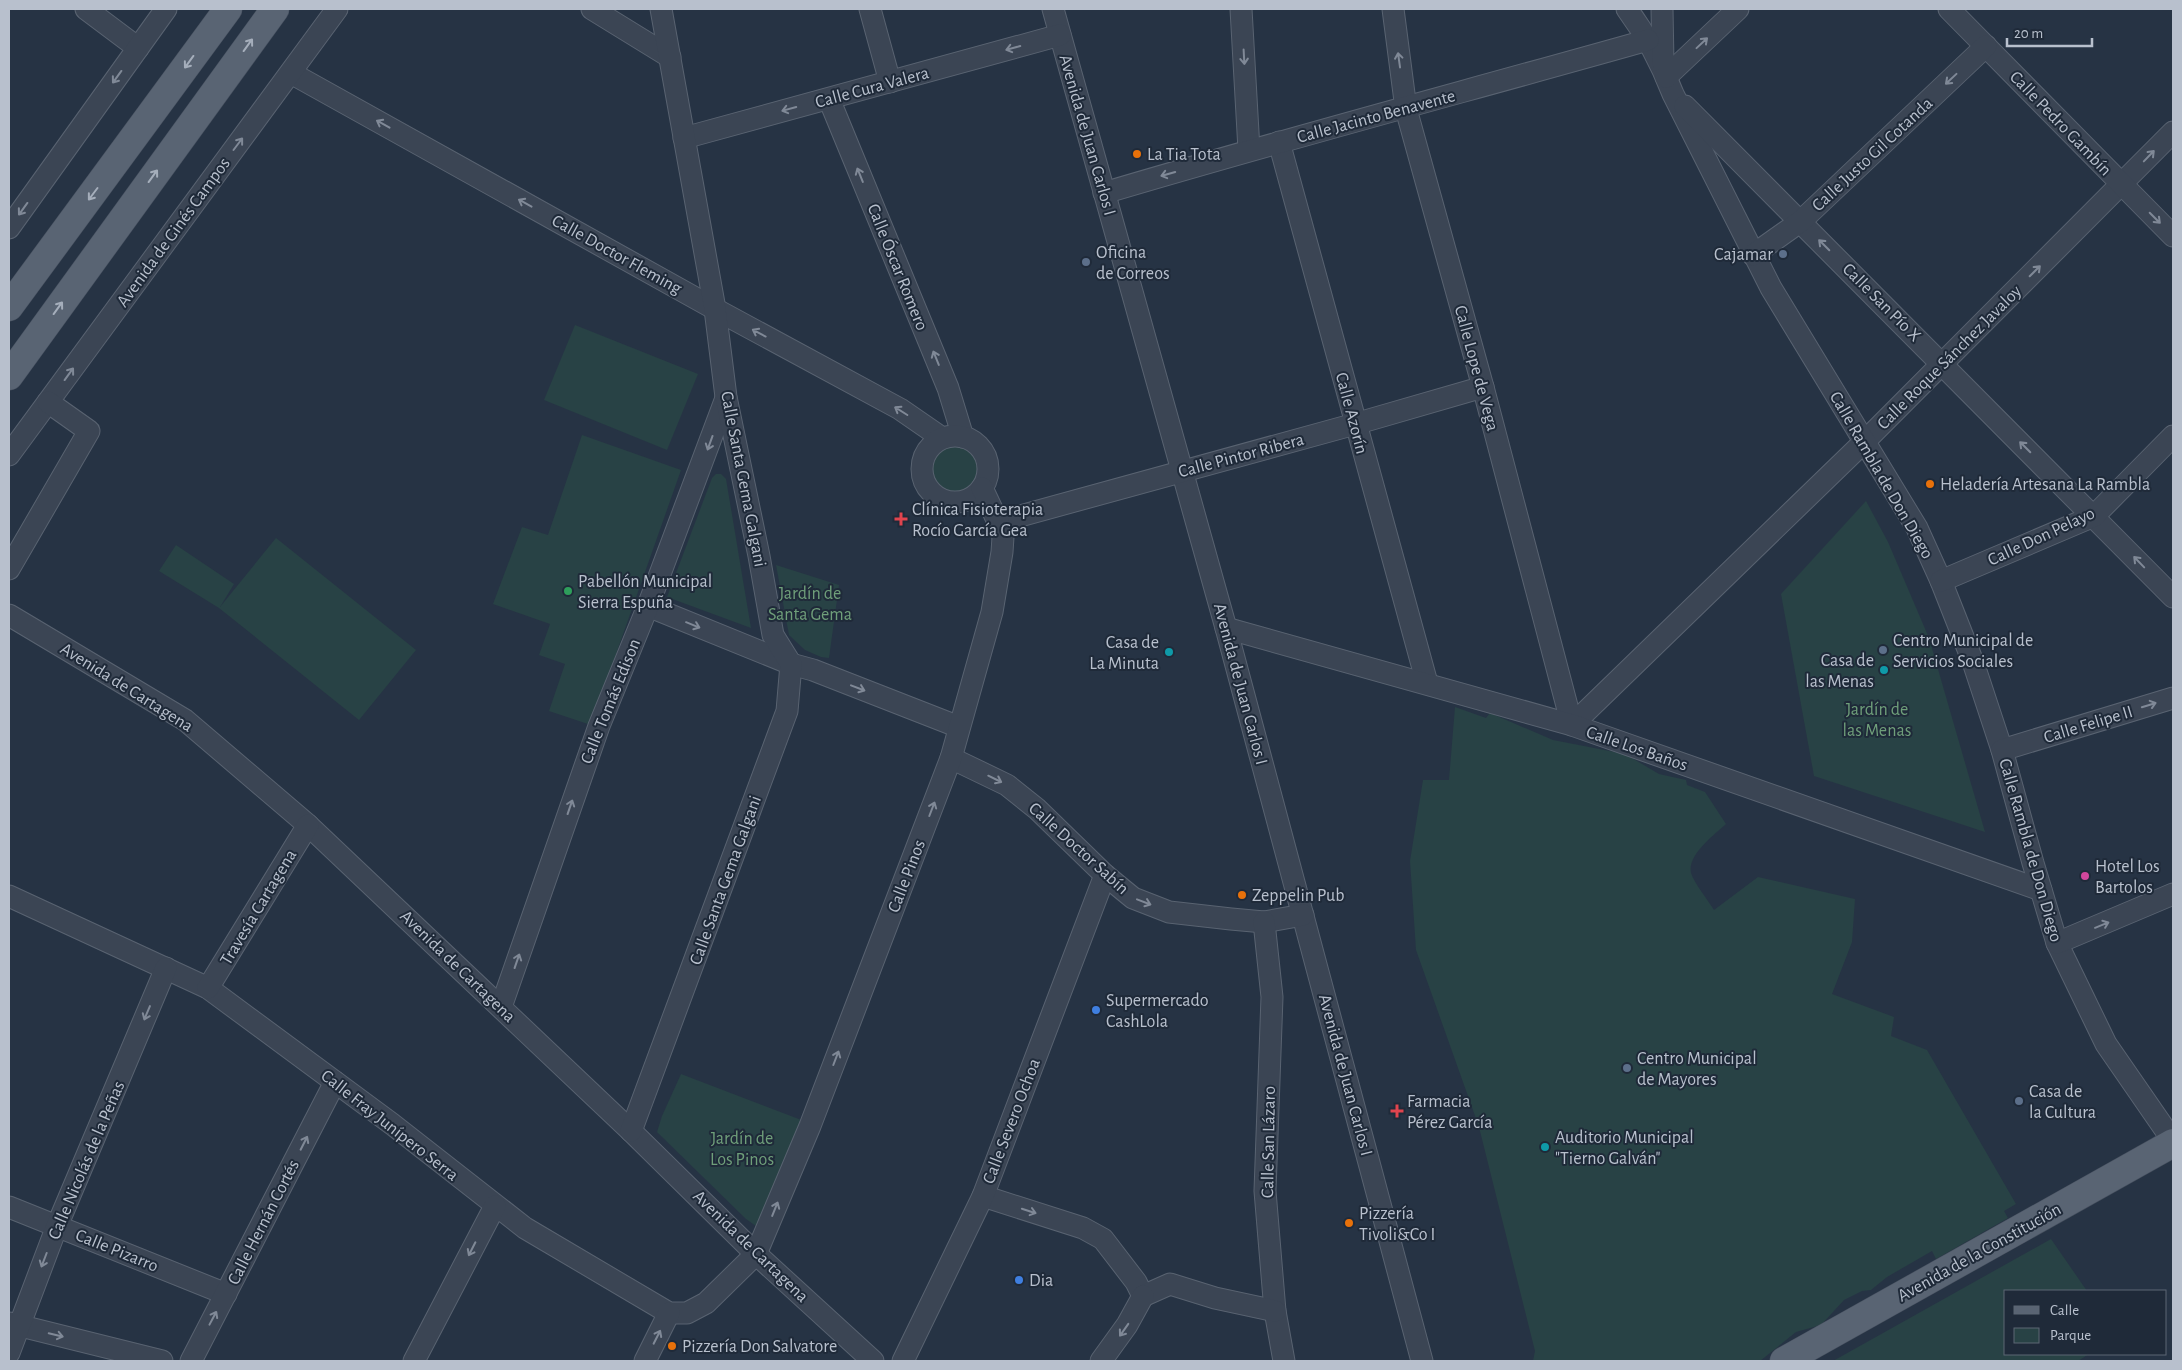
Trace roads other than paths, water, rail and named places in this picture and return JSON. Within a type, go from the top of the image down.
[{"type":"main road","points":[[9,307],[228,9]]},
{"type":"main road","points":[[9,376],[275,9]]},
{"type":"main road","name":"Avenida de la Constitución","points":[[1784,1361],[2173,1142]]},
{"type":"street","points":[[86,9],[138,48]]},
{"type":"street","points":[[9,228],[166,9]]},
{"type":"street","name":"Avenida de Ginés Campos","points":[[9,455],[337,9]]},
{"type":"street","points":[[592,9],[670,57]]},
{"type":"street","name":"Calle Santa Gema Galgani","points":[[631,1131],[787,711],[791,664],[773,635],[760,556],[726,397],[716,309],[661,9]]},
{"type":"street","points":[[870,9],[890,82]]},
{"type":"street","name":"Avenida de Juan Carlos I","points":[[1052,9],[1226,628],[1422,1361]]},
{"type":"street","points":[[1241,9],[1249,150]]},
{"type":"street","name":"Calle Lope de Vega","points":[[1392,9],[1406,108],[1483,387],[1572,725]]},
{"type":"street","points":[[1627,9],[1648,40],[1668,80]]},
{"type":"street","points":[[1662,9],[1668,80]]},
{"type":"street","points":[[1668,80],[1738,9]]},
{"type":"street","name":"Calle Pedro Gambín","points":[[1950,9],[2173,236]]},
{"type":"street","name":"Calle Cura Valera","points":[[684,138],[1060,35]]},
{"type":"street","name":"Calle Jacinto Benavente","points":[[1104,193],[1249,150],[1648,40]]},
{"type":"street","name":"Calle Justo Gil Cotanda","points":[[1753,255],[1801,221],[1986,46]]},
{"type":"street","name":"Calle Doctor Fleming","points":[[291,72],[716,309],[900,409],[942,438]]},
{"type":"street","name":"Calle San Pío X","points":[[1668,80],[1801,221],[2173,597]]},
{"type":"street","name":"Calle Rambla de Don Diego","points":[[1668,80],[1753,255],[1776,297],[1917,528],[1941,581],[1973,662],[2002,750],[2057,943],[2106,1044],[2173,1142]]},
{"type":"street","name":"Calle Óscar Romero","points":[[829,98],[948,388],[963,437]]},
{"type":"street","name":"Calle Roque Sánchez Javaloy","points":[[1572,725],[1864,442],[2173,132]]},
{"type":"street","name":"Calle Azorín","points":[[1279,142],[1427,683]]},
{"type":"street","name":"Calle Pintor Ribera","points":[[998,522],[1483,387]]},
{"type":"street","name":"Calle Tomás Edison","points":[[501,1007],[589,753],[648,606],[726,397]]},
{"type":"street","points":[[9,569],[89,431],[48,402]]},
{"type":"street","points":[[952,436],[963,437],[973,441],[981,448],[986,458],[987,479],[974,496],[964,501],[942,500],[933,494],[926,485],[922,475],[925,453],[932,444],[942,438],[952,436]]},
{"type":"street","name":"Calle Don Pelayo","points":[[1941,581],[2094,516],[2173,436]]},
{"type":"street","name":"Calle Pinos","points":[[756,1254],[810,1126],[951,758],[998,585],[1003,537],[982,488]]},
{"type":"street","points":[[648,606],[791,664],[813,670],[959,727]]},
{"type":"street","name":"Avenida de Cartagena","points":[[9,615],[185,720],[308,825],[631,1131],[756,1254],[873,1361]]},
{"type":"street","name":"Calle Los Baños","points":[[1226,628],[1572,725],[2041,890]]},
{"type":"street","name":"Calle Felipe II","points":[[2002,750],[2173,698]]},
{"type":"street","name":"Calle Doctor Sabín","points":[[951,758],[1007,785],[1037,809],[1105,875],[1133,898],[1169,912],[1264,922],[1303,915]]},
{"type":"street","name":"Travesía Cartagena","points":[[208,988],[308,825]]},
{"type":"street","name":"Calle Severo Ochoa","points":[[903,1361],[983,1196],[1105,875]]},
{"type":"street","points":[[2057,943],[2173,894]]},
{"type":"street","name":"Calle Fray Junípero Serra","points":[[9,896],[208,988],[392,1124],[494,1206],[525,1228],[670,1313]]},
{"type":"street","name":"Calle San Lázaro","points":[[1264,922],[1272,998],[1265,1191],[1275,1311],[1284,1361]]},
{"type":"street","name":"Calle Nicolás de la Peñas","points":[[9,1353],[14,1324],[166,968]]},
{"type":"street","name":"Calle Hernán Cortés","points":[[191,1361],[335,1082]]},
{"type":"street","points":[[983,1196],[1083,1228],[1103,1239],[1136,1282],[1143,1296]]},
{"type":"street","points":[[414,1361],[494,1206]]},
{"type":"street","name":"Calle Pizarro","points":[[9,1207],[226,1294]]},
{"type":"street","points":[[645,1361],[670,1313],[687,1313],[706,1303],[756,1254]]},
{"type":"street","points":[[1101,1361],[1127,1325],[1143,1296],[1170,1284],[1215,1298],[1275,1311]]},
{"type":"street","points":[[14,1324],[162,1361]]},
{"type":"place","name":"La Tia Tota","points":[[1137,154]]},
{"type":"place","name":"Cajamar","points":[[1783,254]]},
{"type":"place","name":"Oficina de Correos","points":[[1086,262]]},
{"type":"place","name":"Heladería Artesana La Rambla","points":[[1930,484]]},
{"type":"place","name":"Clínica Fisioterapia Rocío García Gea","points":[[901,519]]},
{"type":"place","name":"Pabellón Municipal Sierra Espuña","points":[[568,591]]},
{"type":"place","name":"Centro Municipal de Servicios Sociales","points":[[1883,650]]},
{"type":"place","name":"Casa de La Minuta","points":[[1169,652]]},
{"type":"place","name":"Casa de las Menas","points":[[1884,670]]},
{"type":"place","name":"Hotel Los Bartolos","points":[[2085,876]]},
{"type":"place","name":"Zeppelin Pub","points":[[1242,895]]},
{"type":"place","name":"Supermercado CashLola","points":[[1096,1010]]},
{"type":"place","name":"Centro Municipal de Mayores","points":[[1627,1068]]},
{"type":"place","name":"Casa de la Cultura","points":[[2019,1101]]},
{"type":"place","name":"Farmacia Pérez García","points":[[1397,1111]]},
{"type":"place","name":"Auditorio Municipal \"Tierno Galván\"","points":[[1545,1147]]},
{"type":"place","name":"Pizzería Tivoli&Co I","points":[[1349,1223]]},
{"type":"place","name":"Dia","points":[[1019,1280]]},
{"type":"place","name":"Pizzería Don Salvatore","points":[[672,1346]]},
{"type":"park label","name":"Jardín de Santa Gema","points":[[810,603]]},
{"type":"park label","name":"Jardín de las Menas","points":[[1877,720]]},
{"type":"park label","name":"Jardín de Los Pinos","points":[[742,1148]]}]
